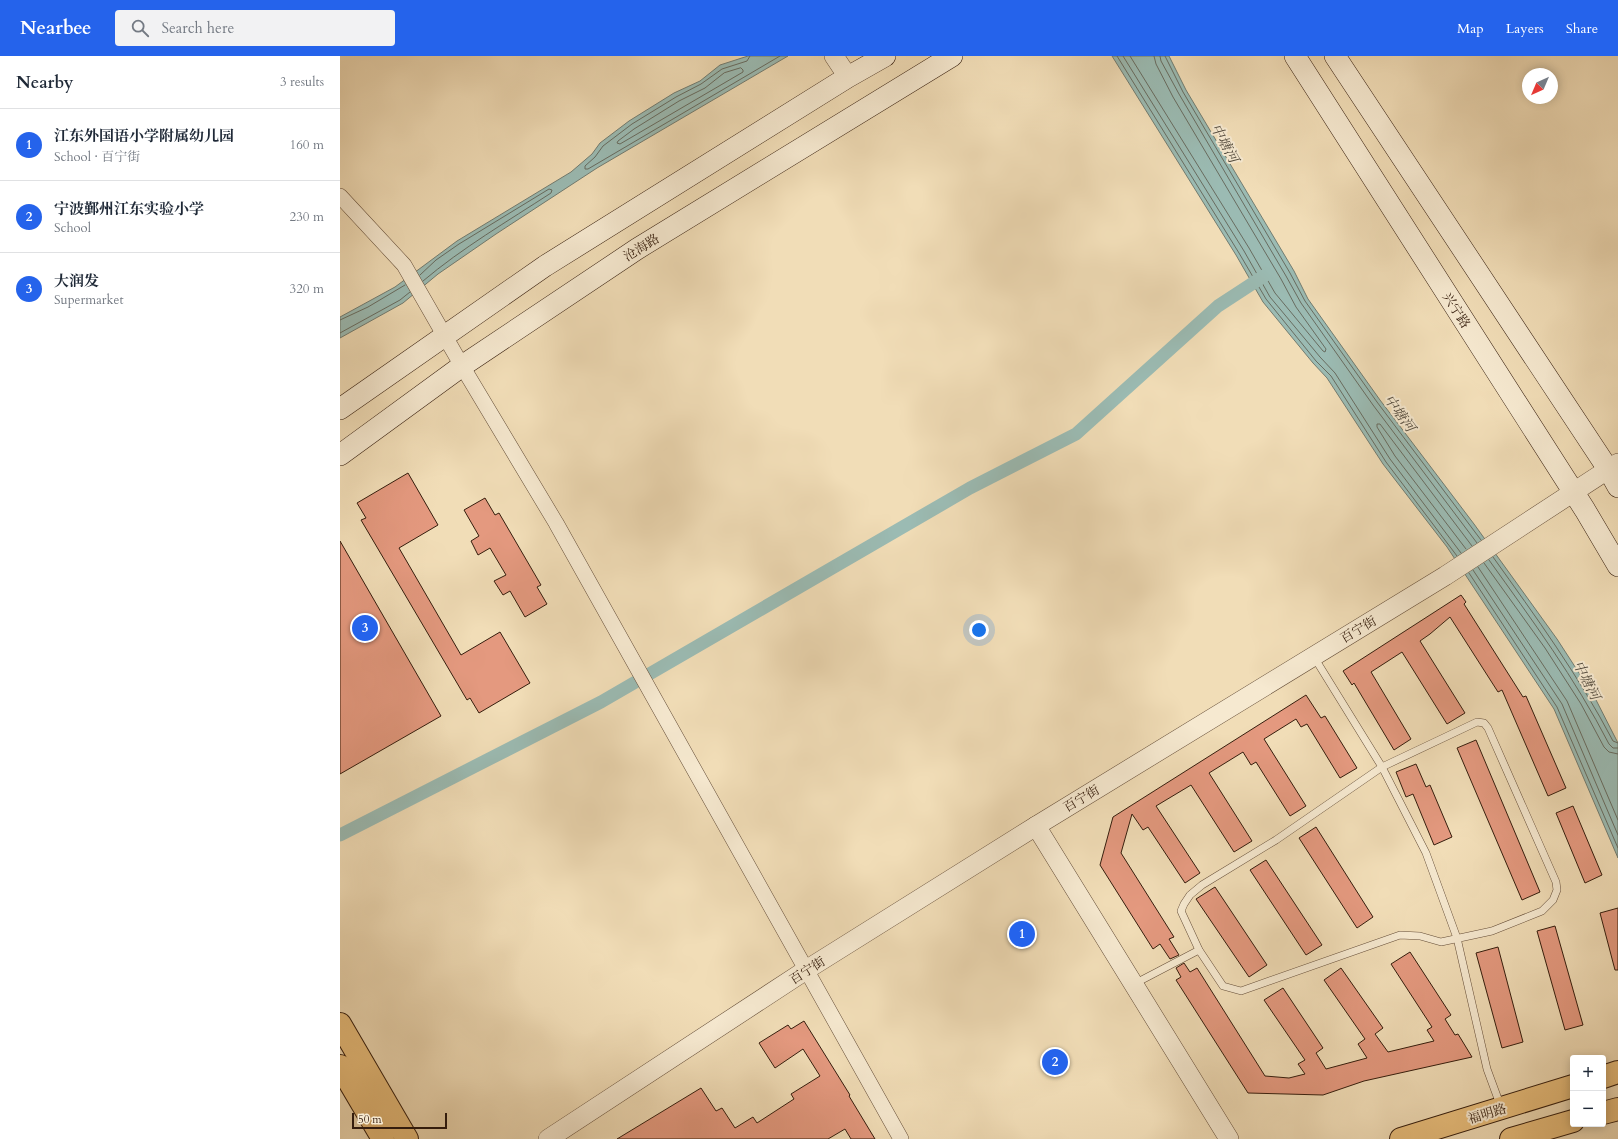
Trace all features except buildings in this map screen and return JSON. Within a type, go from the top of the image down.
[{"type":"main road","points":[[340,409],[444,334],[545,266],[884,56]]},
{"type":"main road","name":"沧海路","points":[[340,455],[462,366],[637,249],[952,56]]},
{"type":"main road","name":"兴宁路","points":[[1295,56],[1573,492],[1618,566]]},
{"type":"main road","points":[[1335,56],[1613,466],[1618,487]]},
{"type":"main road","points":[[340,1024],[407,1139]]},
{"type":"main road","points":[[1606,1076],[1618,1072]]},
{"type":"main road","points":[[342,1074],[383,1139]]},
{"type":"main road","name":"福明路","points":[[1401,1139],[1570,1087]]},
{"type":"main road","points":[[1606,1112],[1618,1108]]},
{"type":"main road","points":[[1511,1139],[1570,1122]]},
{"type":"street","points":[[834,56],[848,77]]},
{"type":"street","points":[[340,196],[407,270],[462,366],[556,523],[901,1139]]},
{"type":"street","name":"百宁街","points":[[548,1139],[806,970],[1036,826],[1446,576],[1613,466]]},
{"type":"street","points":[[1036,826],[1229,1139]]},
{"type":"lane","points":[[1314,656],[1382,767],[1426,853],[1457,938],[1487,1069],[1502,1109]]},
{"type":"lane","points":[[1477,722],[1484,723],[1488,728],[1556,882],[1557,890],[1553,900],[1542,911],[1492,931],[1440,942],[1420,936],[1400,935],[1241,991],[1223,986],[1199,950],[1181,911],[1190,895],[1202,885],[1276,840],[1382,767],[1477,722]]},
{"type":"lane","points":[[1134,984],[1199,950]]},
{"type":"water","points":[[748,56],[788,56],[597,168],[438,274],[403,303],[340,338],[340,317],[395,287],[457,241],[571,172],[592,154],[600,143],[629,121],[674,93],[700,81],[720,65]]},
{"type":"water","points":[[1112,56],[1169,56],[1186,90],[1294,271],[1308,299],[1380,400],[1474,524],[1557,639],[1594,696],[1618,743],[1618,858],[1554,709],[1447,547],[1383,464],[1327,378],[1263,302],[1236,255]]},
{"type":"waterway","points":[[340,835],[601,702],[970,488],[1076,434],[1218,306],[1267,274]]},
{"type":"place","name":"大润发","points":[[365,628]]},
{"type":"place","name":"江东外国语小学附属幼儿园","points":[[1022,934]]},
{"type":"place","name":"宁波鄞州江东实验小学","points":[[1055,1062]]},
{"type":"water label","name":"中塘河","points":[[1225,143]]},
{"type":"water label","name":"中塘河","points":[[1400,413]]},
{"type":"water label","name":"中塘河","points":[[1587,680]]}]
